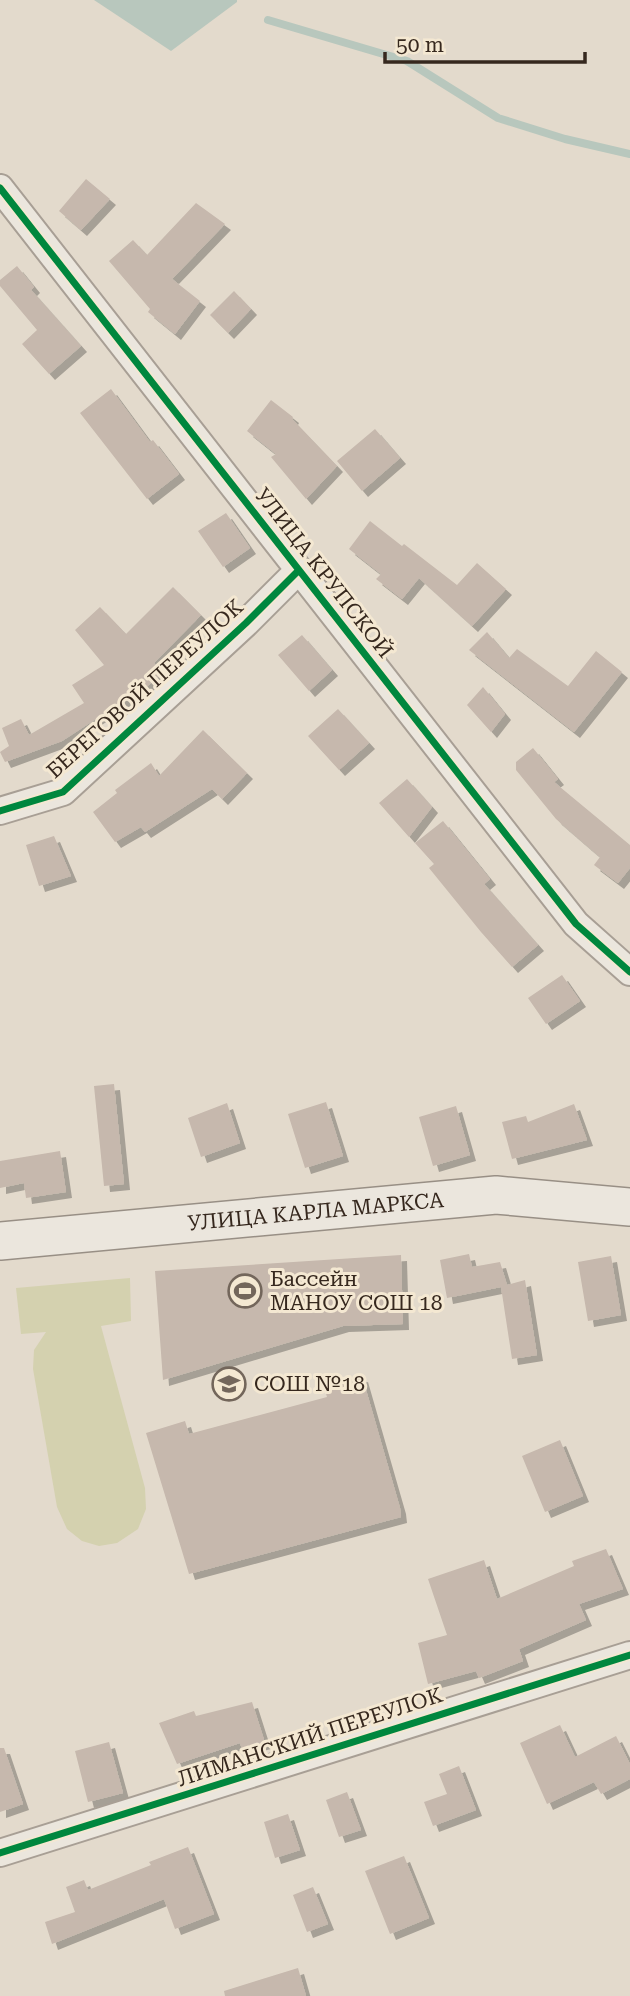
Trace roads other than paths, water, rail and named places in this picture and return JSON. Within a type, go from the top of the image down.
[{"type":"main road","name":"УЛИЦА КАРЛА МАРКСА","points":[[0,1241],[496,1195],[630,1207]]},
{"type":"street","name":"УЛИЦА КРУПСКОЙ","points":[[0,188],[576,923],[630,972]]},
{"type":"street","name":"БЕРЕГОВОЙ ПЕРЕУЛОК","points":[[0,811],[63,792],[246,623],[299,570]]},
{"type":"street","name":"ЛИМАНСКИЙ ПЕРЕУЛОК","points":[[0,1853],[630,1655]]},
{"type":"waterway","points":[[268,20],[407,61],[498,118],[565,139],[630,154]]},
{"type":"place","name":"Бассейн МАНОУ СОШ 18","points":[[245,1291]]},
{"type":"place","name":"СОШ №18","points":[[229,1384]]}]
